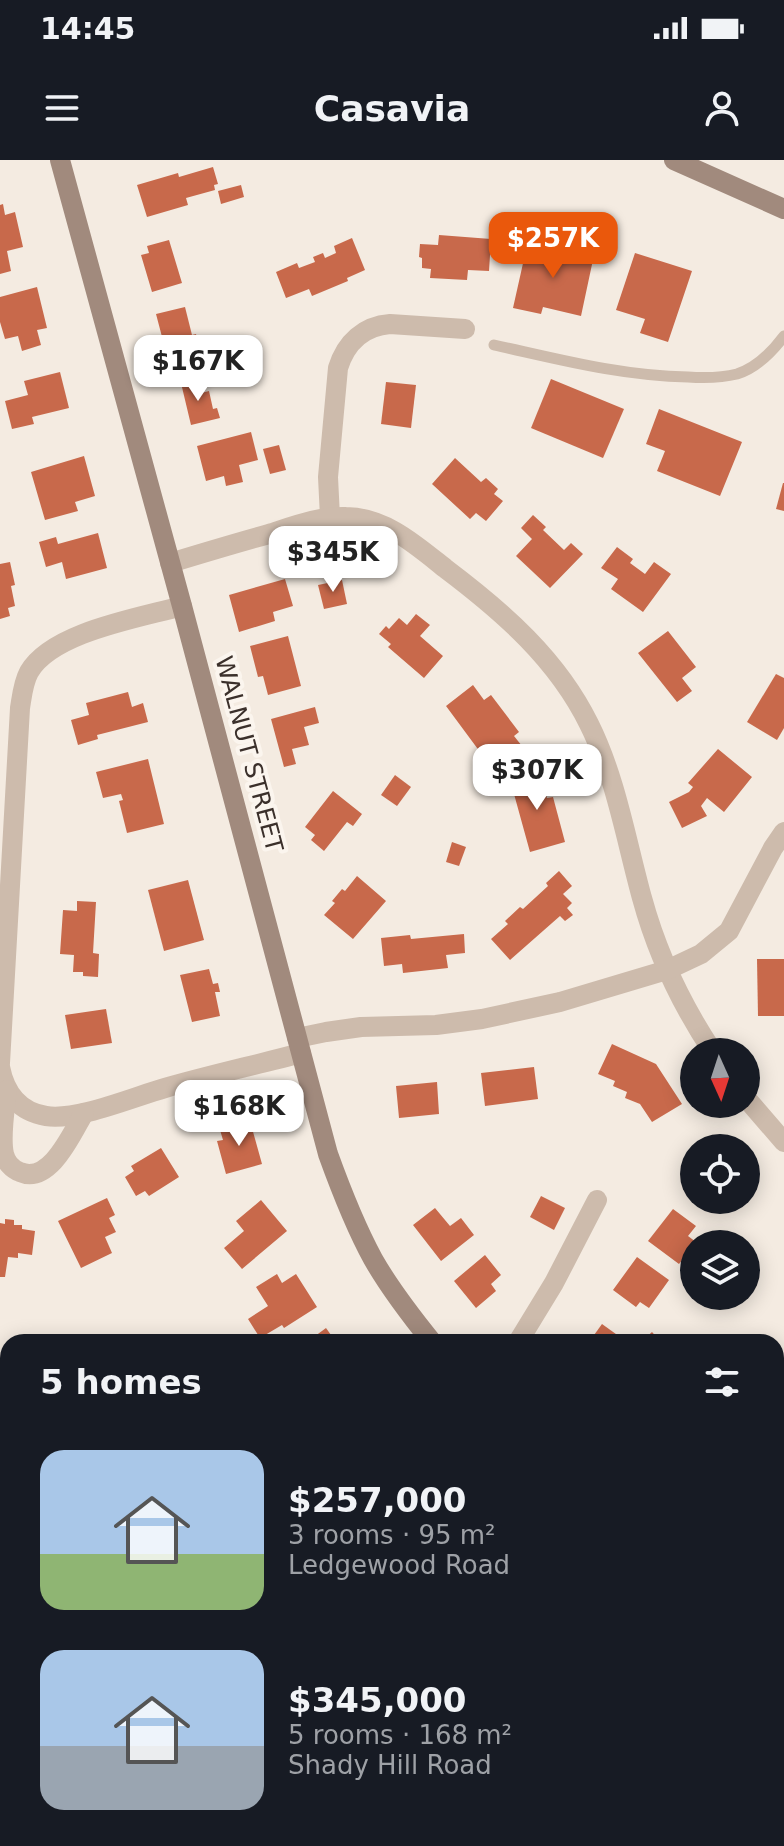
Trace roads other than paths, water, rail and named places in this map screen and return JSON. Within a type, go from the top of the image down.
[{"type":"main road","name":"WALNUT STREET","points":[[60,160],[328,1154],[362,1236],[389,1285],[426,1334]]},
{"type":"main road","points":[[674,160],[784,209]]},
{"type":"street","points":[[330,517],[328,477],[338,368],[348,345],[357,336],[379,325],[465,329]]},
{"type":"street","points":[[170,563],[312,521],[348,516],[383,525],[491,603],[558,674],[588,722],[615,794],[642,900],[667,970],[680,999],[704,1038]]},
{"type":"street","points":[[84,1113],[50,1167],[30,1174],[21,1173],[6,1160],[3,1151],[7,1090],[0,1065],[23,690],[28,674],[44,654],[68,639],[182,606]]},
{"type":"street","points":[[7,1090],[33,1113],[58,1117],[84,1113],[299,1045],[326,1032],[482,1019],[560,1002],[667,970],[701,954],[729,931],[784,832]]},
{"type":"street","points":[[760,1114],[784,1142]]},
{"type":"street","points":[[523,1334],[566,1263],[597,1200]]},
{"type":"lane","points":[[494,345],[632,374],[706,378],[723,377],[752,367],[784,336]]}]
